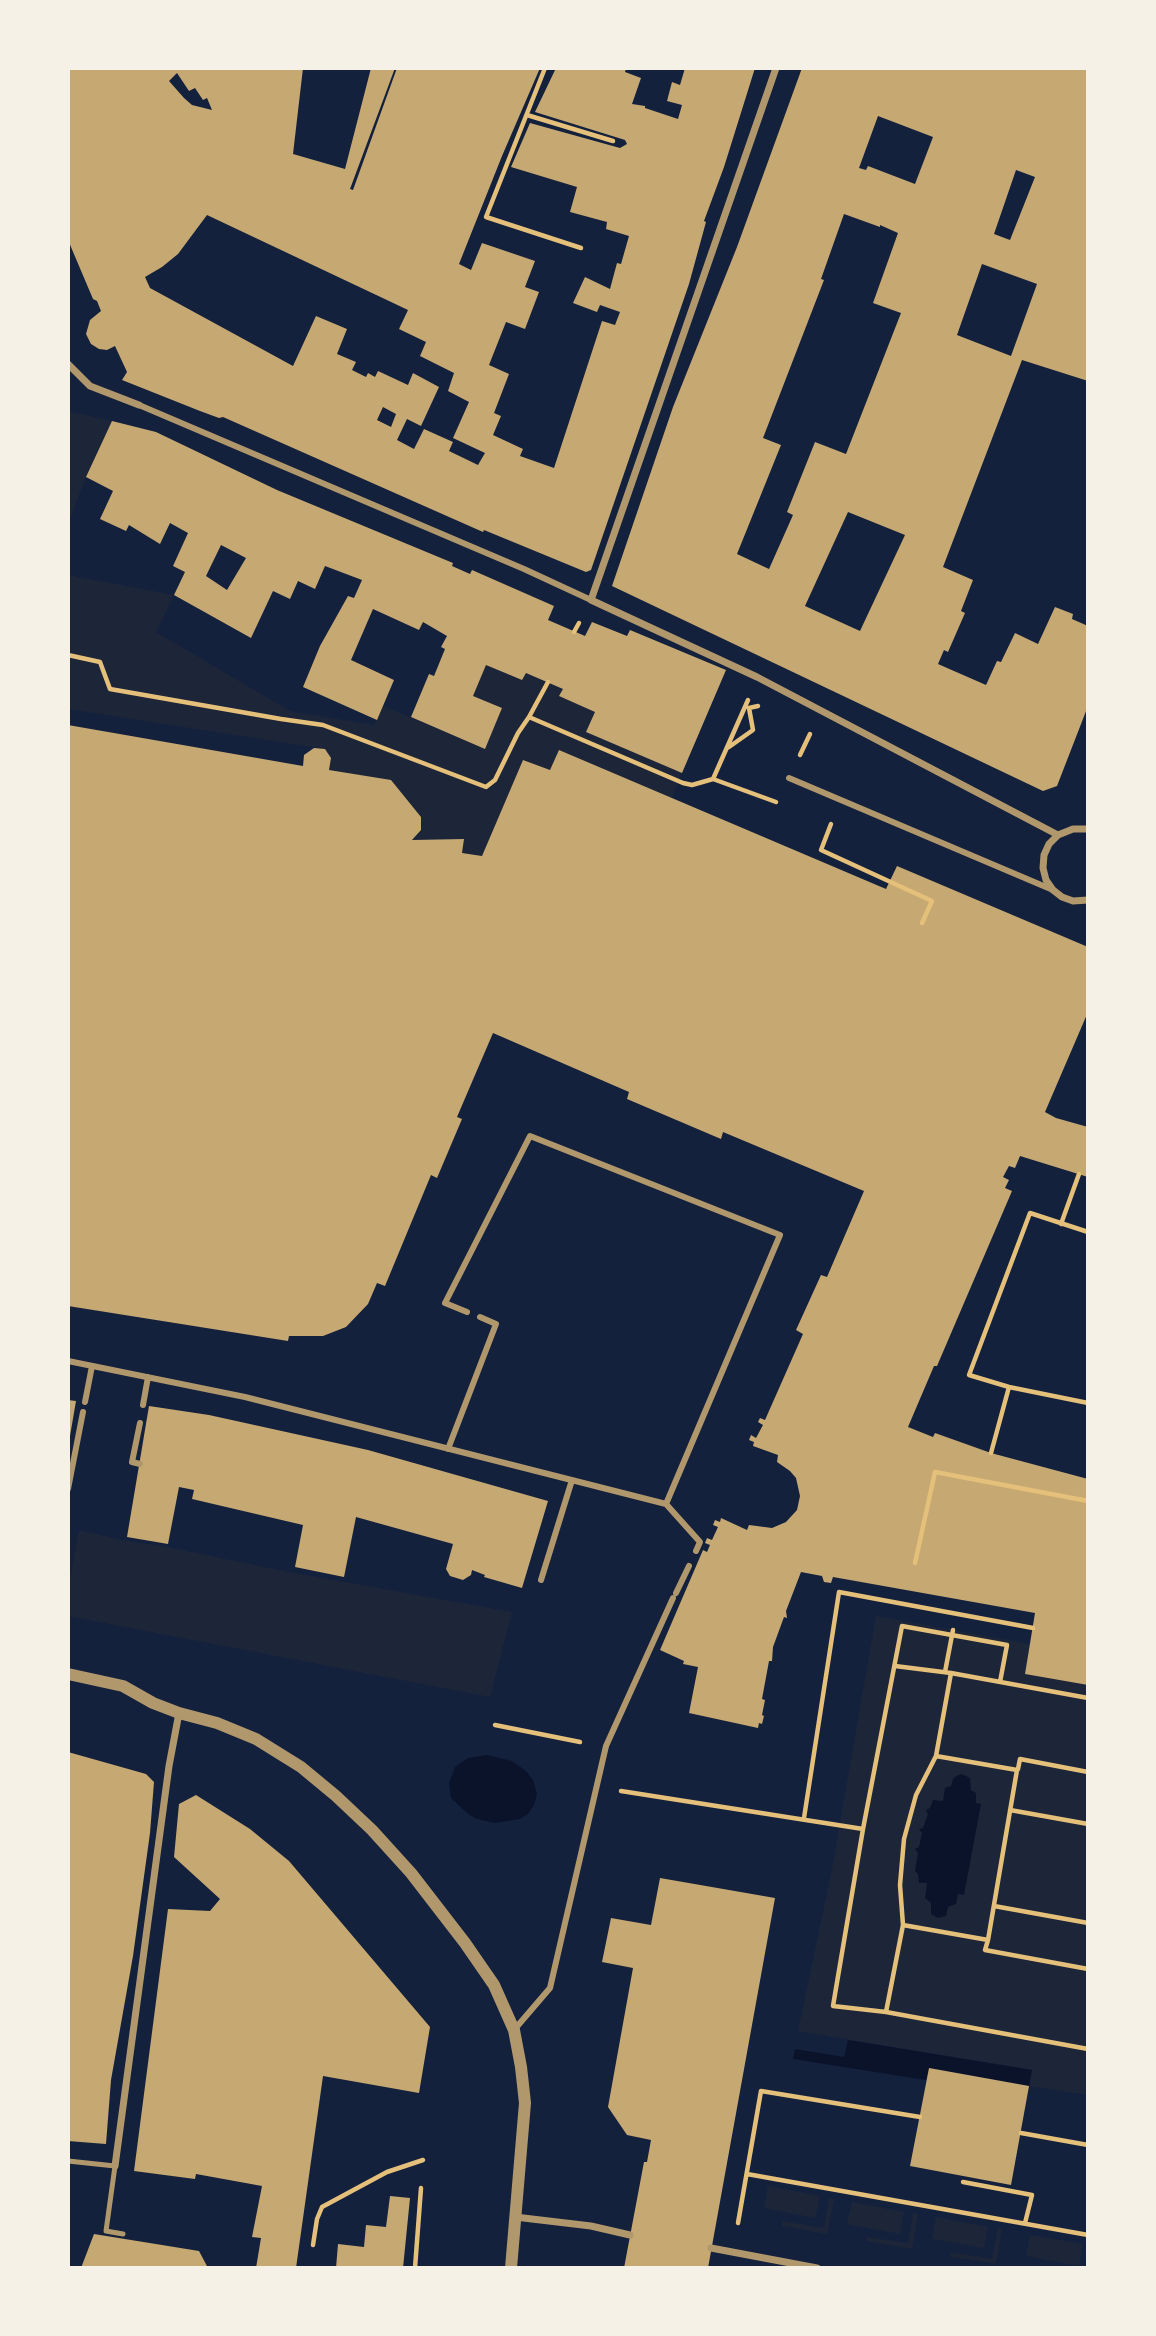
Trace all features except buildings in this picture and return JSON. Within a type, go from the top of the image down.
[{"type":"street","points":[[591,600],[776,68]]},
{"type":"street","points":[[68,364],[90,386],[524,569],[757,677],[1058,835]]},
{"type":"street","points":[[789,778],[1053,890],[1073,901],[1088,900]]},
{"type":"street","points":[[1053,890],[1046,880],[1043,867],[1049,844],[1058,835],[1073,829],[1088,829]]},
{"type":"street","points":[[467,1312],[445,1303],[530,1136],[780,1235],[666,1504]]},
{"type":"street","points":[[448,1449],[496,1324],[480,1317]]},
{"type":"street","points":[[68,1361],[245,1397],[666,1504],[701,1542],[696,1551]]},
{"type":"street","points":[[85,1402],[92,1366]]},
{"type":"street","points":[[143,1405],[148,1377]]},
{"type":"street","points":[[68,1489],[83,1412]]},
{"type":"street","points":[[140,1423],[132,1462],[140,1464]]},
{"type":"street","points":[[541,1580],[572,1480]]},
{"type":"street","points":[[514,2030],[550,1988],[606,1746],[689,1566]]},
{"type":"street","points":[[68,1674],[123,1686],[153,1703],[217,1723],[256,1740],[301,1767],[372,1830],[411,1873],[465,1943],[494,1985],[514,2030],[522,2067],[525,2103],[511,2268]]},
{"type":"street","points":[[115,2166],[169,1766],[179,1713]]},
{"type":"street","points":[[515,2217],[591,2226],[630,2235]]},
{"type":"street","points":[[711,2248],[817,2268]]},
{"type":"lane","points":[[68,2161],[115,2166],[106,2231],[123,2234]]},
{"type":"path","points":[[545,68],[486,217],[581,248]]},
{"type":"path","points":[[527,115],[613,141]]},
{"type":"path","points":[[68,655],[100,663],[110,689],[323,724],[486,787],[495,780],[518,733],[530,717],[548,682]]},
{"type":"path","points":[[713,779],[748,699]]},
{"type":"path","points":[[727,748],[753,730],[750,713]]},
{"type":"path","points":[[530,717],[683,783],[692,785],[713,779],[777,802]]},
{"type":"path","points":[[840,800],[821,850],[932,901],[922,923]]},
{"type":"path","points":[[1061,1224],[1079,1174]]},
{"type":"path","points":[[1088,1232],[1030,1213],[969,1375],[1009,1387],[1088,1403]]},
{"type":"path","points":[[991,1453],[1009,1387]]},
{"type":"path","points":[[915,1563],[935,1472],[1088,1501]]},
{"type":"path","points":[[804,1818],[839,1592],[1033,1628]]},
{"type":"path","points":[[1000,1682],[1007,1645],[903,1624],[863,1829],[833,2007],[886,2012],[1088,2049]]},
{"type":"path","points":[[886,2012],[903,1925],[900,1885],[904,1839],[916,1795],[936,1756],[953,1632]]},
{"type":"path","points":[[895,1666],[1088,1698]]},
{"type":"path","points":[[495,1725],[584,1742]]},
{"type":"path","points":[[936,1756],[1017,1770]]},
{"type":"path","points":[[1088,1772],[1020,1759],[985,1950],[1088,1969]]},
{"type":"path","points":[[596,1787],[863,1829]]},
{"type":"path","points":[[1010,1810],[1088,1824]]},
{"type":"path","points":[[993,1906],[1088,1923]]},
{"type":"path","points":[[903,1925],[988,1940]]},
{"type":"path","points":[[738,2223],[761,2091],[919,2117]]},
{"type":"path","points":[[1021,2133],[1088,2145]]},
{"type":"path","points":[[313,2245],[322,2207],[387,2172],[423,2160]]},
{"type":"path","points":[[747,2174],[1088,2235]]},
{"type":"path","points":[[963,2182],[1032,2195],[1025,2223]]},
{"type":"path","points":[[415,2268],[421,2188]]},
{"type":"shaded area","points":[[68,411],[112,421],[68,524]]},
{"type":"shaded area","points":[[68,575],[174,595],[156,632],[290,711],[374,725],[383,706],[484,748],[502,708],[473,696],[486,665],[521,680],[526,673],[563,689],[560,696],[595,712],[586,732],[682,773],[672,798],[559,750],[550,770],[523,760],[482,856],[462,853],[464,839],[412,840],[418,835],[422,825],[421,817],[415,809],[408,803],[329,770],[331,759],[325,749],[68,709]]},
{"type":"shaded area","points":[[79,1530],[289,1572],[512,1612],[490,1697],[68,1616],[68,1590]]},
{"type":"shaded area","points":[[876,1616],[1030,1644],[1026,1674],[1088,1685],[1088,2095],[1029,2086],[1032,2070],[798,2031],[832,1869]]},
{"type":"shaded area","points":[[487,1755],[512,1761],[533,1780],[537,1794],[534,1805],[528,1814],[520,1819],[495,1823],[477,1819],[451,1798],[449,1783],[455,1767],[468,1758]]},
{"type":"shaded area","points":[[962,1774],[970,1778],[971,1790],[976,1793],[976,1803],[981,1804],[964,1895],[958,1894],[956,1904],[948,1907],[946,1916],[938,1918],[931,1914],[931,1903],[925,1898],[927,1883],[919,1883],[915,1871],[918,1853],[915,1849],[919,1847],[922,1833],[919,1829],[923,1828],[928,1814],[926,1810],[930,1808],[933,1800],[943,1801],[945,1788],[951,1786],[956,1776]]},
{"type":"shaded area","points":[[848,2040],[1032,2070],[1029,2086],[929,2068],[926,2080],[793,2059],[795,2049],[844,2057]]},
{"type":"shaded area","points":[[768,2186],[820,2196],[815,2218],[764,2208]]},
{"type":"shaded area","points":[[829,2198],[834,2199],[827,2234],[782,2226],[782,2221],[824,2228]]},
{"type":"shaded area","points":[[852,2202],[904,2212],[900,2234],[847,2224]]},
{"type":"shaded area","points":[[913,2213],[918,2214],[912,2249],[866,2241],[867,2237],[908,2243]]},
{"type":"shaded area","points":[[936,2217],[988,2227],[984,2248],[932,2239]]},
{"type":"shaded area","points":[[998,2228],[1002,2229],[996,2264],[950,2257],[951,2252],[992,2259]]},
{"type":"shaded area","points":[[1030,2235],[1083,2244],[1079,2266],[1026,2256]]}]
